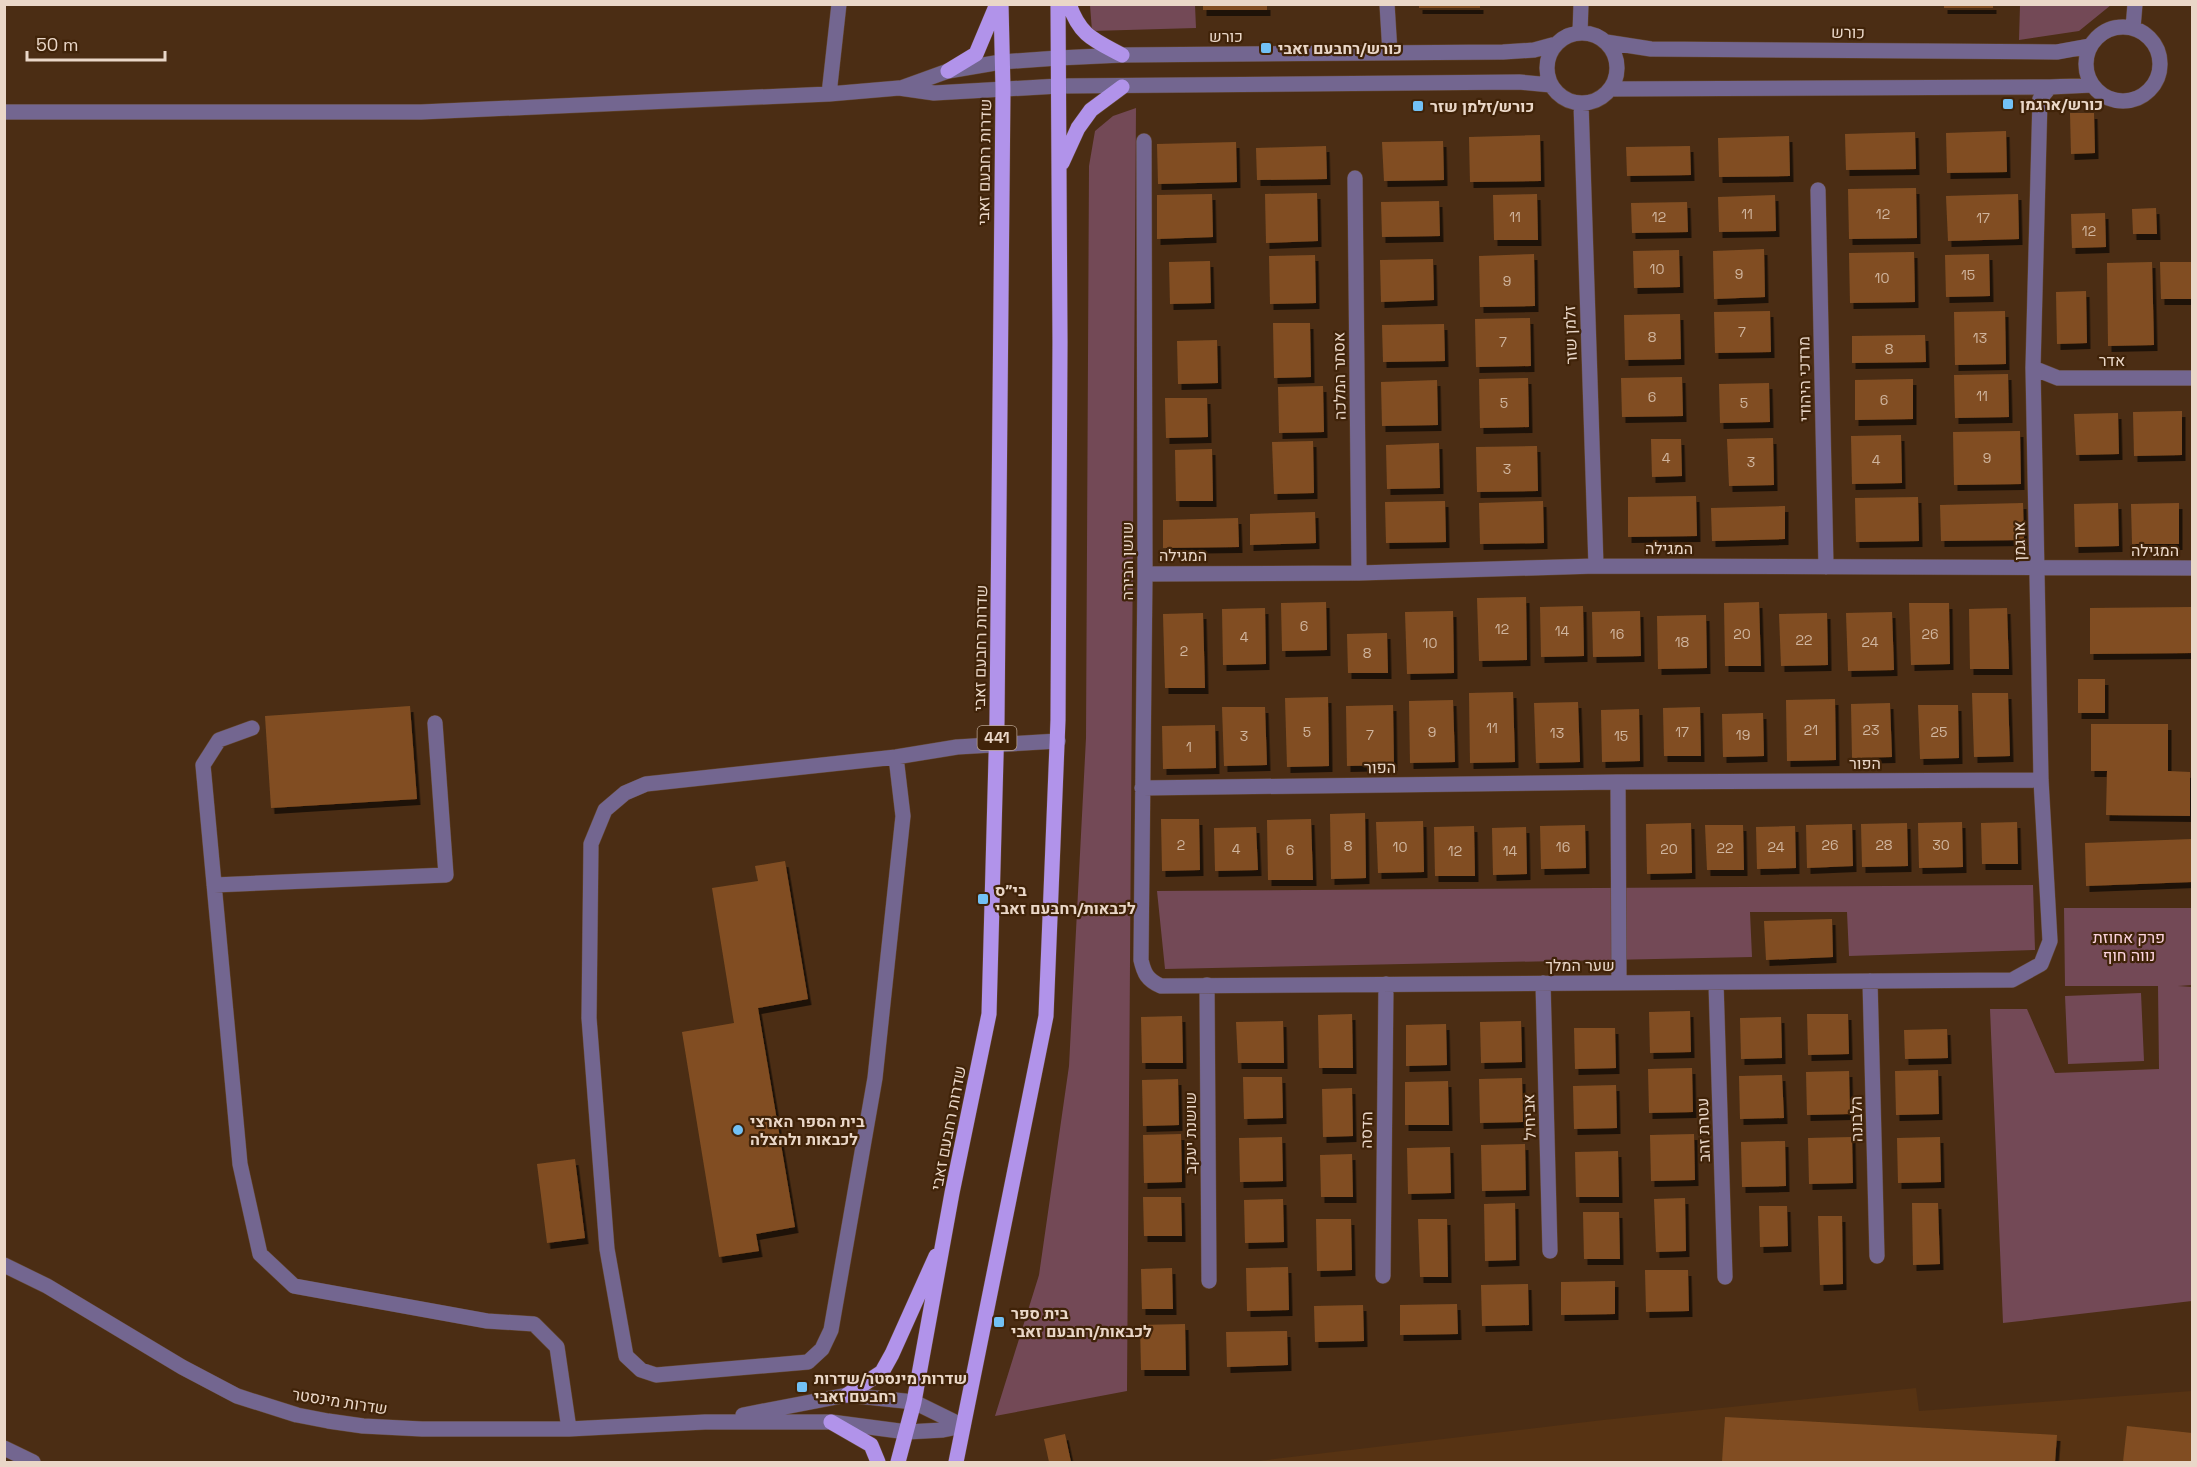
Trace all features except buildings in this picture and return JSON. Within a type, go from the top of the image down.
[{"type":"main road","name":"שדרות רחבעם זאבי","points":[[898,1462],[914,1402],[947,1231],[952,1193],[989,1014],[996,745],[1003,89],[999,4]]},
{"type":"main road","points":[[948,70],[976,54],[999,4]]},
{"type":"main road","points":[[956,1462],[1046,1016],[1058,741],[1060,366],[1058,4]]},
{"type":"main road","points":[[1069,4],[1075,22],[1089,37],[1122,55]]},
{"type":"main road","points":[[1059,168],[1077,128],[1091,110],[1122,87]]},
{"type":"main road","points":[[847,1395],[882,1372],[947,1231]]},
{"type":"main road","points":[[831,1422],[871,1445],[878,1462]]},
{"type":"street","points":[[829,94],[839,4]]},
{"type":"street","points":[[1387,4],[1390,53]]},
{"type":"street","points":[[1580,33],[1581,4]]},
{"type":"street","points":[[2133,28],[2135,4]]},
{"type":"street","points":[[2133,28],[2150,38],[2160,56],[2160,68],[2158,78],[2152,88],[2138,99],[2119,102],[2099,93],[2087,75],[2086,65],[2090,45],[2098,36],[2109,29],[2133,28]]},
{"type":"street","points":[[1580,33],[1598,37],[1606,42],[1612,50],[1617,70],[1610,89],[1598,100],[1581,103],[1564,98],[1551,85],[1548,75],[1547,64],[1556,44],[1572,34],[1580,33]]},
{"type":"street","name":"כורש","points":[[1606,42],[1651,49],[2057,52],[2090,45]]},
{"type":"street","name":"כורש","points":[[4,112],[421,112],[853,93],[899,88],[948,70],[1001,62],[1058,58],[1122,55],[1503,52],[1534,50],[1556,44]]},
{"type":"street","name":"כורש","points":[[899,88],[934,93],[1059,86],[1519,82],[1551,85]]},
{"type":"street","points":[[1610,89],[2092,85]]},
{"type":"street","name":"ארגמן","points":[[2012,980],[2041,964],[2050,941],[2041,780],[2033,368],[2040,99],[2050,87]]},
{"type":"street","name":"זלמן שזר","points":[[1581,103],[1596,566]]},
{"type":"street","name":"שושן הבירה","points":[[1144,141],[1145,574],[1141,960],[1144,972],[1149,979]]},
{"type":"street","name":"אסתר המלכה","points":[[1355,178],[1359,573]]},
{"type":"street","name":"מרדכי היהודי","points":[[1818,190],[1826,567]]},
{"type":"street","name":"אדר","points":[[2033,368],[2058,378],[2193,378]]},
{"type":"street","name":"המגילה","points":[[1145,574],[1359,573],[1596,566],[2193,567]]},
{"type":"street","points":[[214,885],[446,875],[435,723]]},
{"type":"street","points":[[252,728],[219,740],[202,765],[240,1164],[260,1254],[294,1286],[487,1321],[534,1324],[557,1347],[569,1429]]},
{"type":"street","points":[[896,757],[903,816],[876,1066],[831,1330],[822,1349],[808,1362],[656,1375],[641,1370],[626,1356],[607,1249],[589,1018],[591,844],[605,810],[625,792],[646,784],[896,757],[957,747],[1058,741]]},
{"type":"street","name":"הפור","points":[[1142,788],[2041,780]]},
{"type":"street","points":[[1618,782],[1619,983]]},
{"type":"street","name":"שער המלך","points":[[1149,979],[1161,986],[2012,980]]},
{"type":"street","name":"הלבונה","points":[[1870,981],[1877,1256]]},
{"type":"street","name":"אביחיל","points":[[1543,983],[1550,1251]]},
{"type":"street","name":"עטרת זהב","points":[[1716,983],[1725,1277]]},
{"type":"street","name":"הדסה","points":[[1383,1276],[1386,984]]},
{"type":"street","name":"שושנת יעקב","points":[[1207,985],[1209,1281]]},
{"type":"street","name":"שדרות מינסטר","points":[[4,1265],[47,1286],[182,1367],[237,1396],[297,1415],[363,1426],[422,1429],[569,1429],[705,1422],[831,1422],[907,1432],[944,1430],[963,1426]]},
{"type":"street","name":"שדרות מינסטר","points":[[705,1422],[847,1395],[914,1402],[963,1426]]},
{"type":"street","points":[[4,1448],[33,1462]]},
{"type":"shaded area","points":[[1916,1388],[1919,1411],[2192,1391],[2192,1462],[1250,1462],[1603,1420]]},
{"type":"green space","points":[[2020,4],[2111,5],[2079,31],[2019,40]]},
{"type":"green space","points":[[1090,5],[1195,5],[1196,28],[1092,31]]},
{"type":"green space","points":[[1136,108],[1127,1391],[995,1416],[1039,1275],[1069,1066],[1086,738],[1089,166],[1095,131],[1113,116]]},
{"type":"green space","points":[[2033,885],[2035,950],[1849,956],[1847,912],[1750,912],[1752,957],[1165,969],[1157,891]]},
{"type":"green space","name":"פרק אחוזת נווה חוף","points":[[2064,908],[2192,908],[2192,985],[2178,986],[2192,987],[2192,1301],[2003,1323],[1990,1009],[2027,1009],[2055,1073],[2159,1069],[2158,986],[2065,986]]},
{"type":"green space","points":[[2141,993],[2144,1061],[2068,1064],[2065,996]]},
{"type":"place","name":"כורש/רחבעם זאבי","points":[[1266,48]]},
{"type":"place","name":"כורש/ארגמן","points":[[2008,104]]},
{"type":"place","name":"כורש/זלמן שזר","points":[[1418,106]]},
{"type":"place","name":"בי״ס לכבאות/רחבעם זאבי","points":[[983,899]]},
{"type":"place","name":"בית הספר הארצי לכבאות ולהצלה","points":[[738,1130]]},
{"type":"place","name":"בית ספר לכבאות/רחבעם זאבי","points":[[999,1322]]},
{"type":"place","name":"שדרות מינסטר/שדרות רחבעם זאבי","points":[[802,1387]]}]
